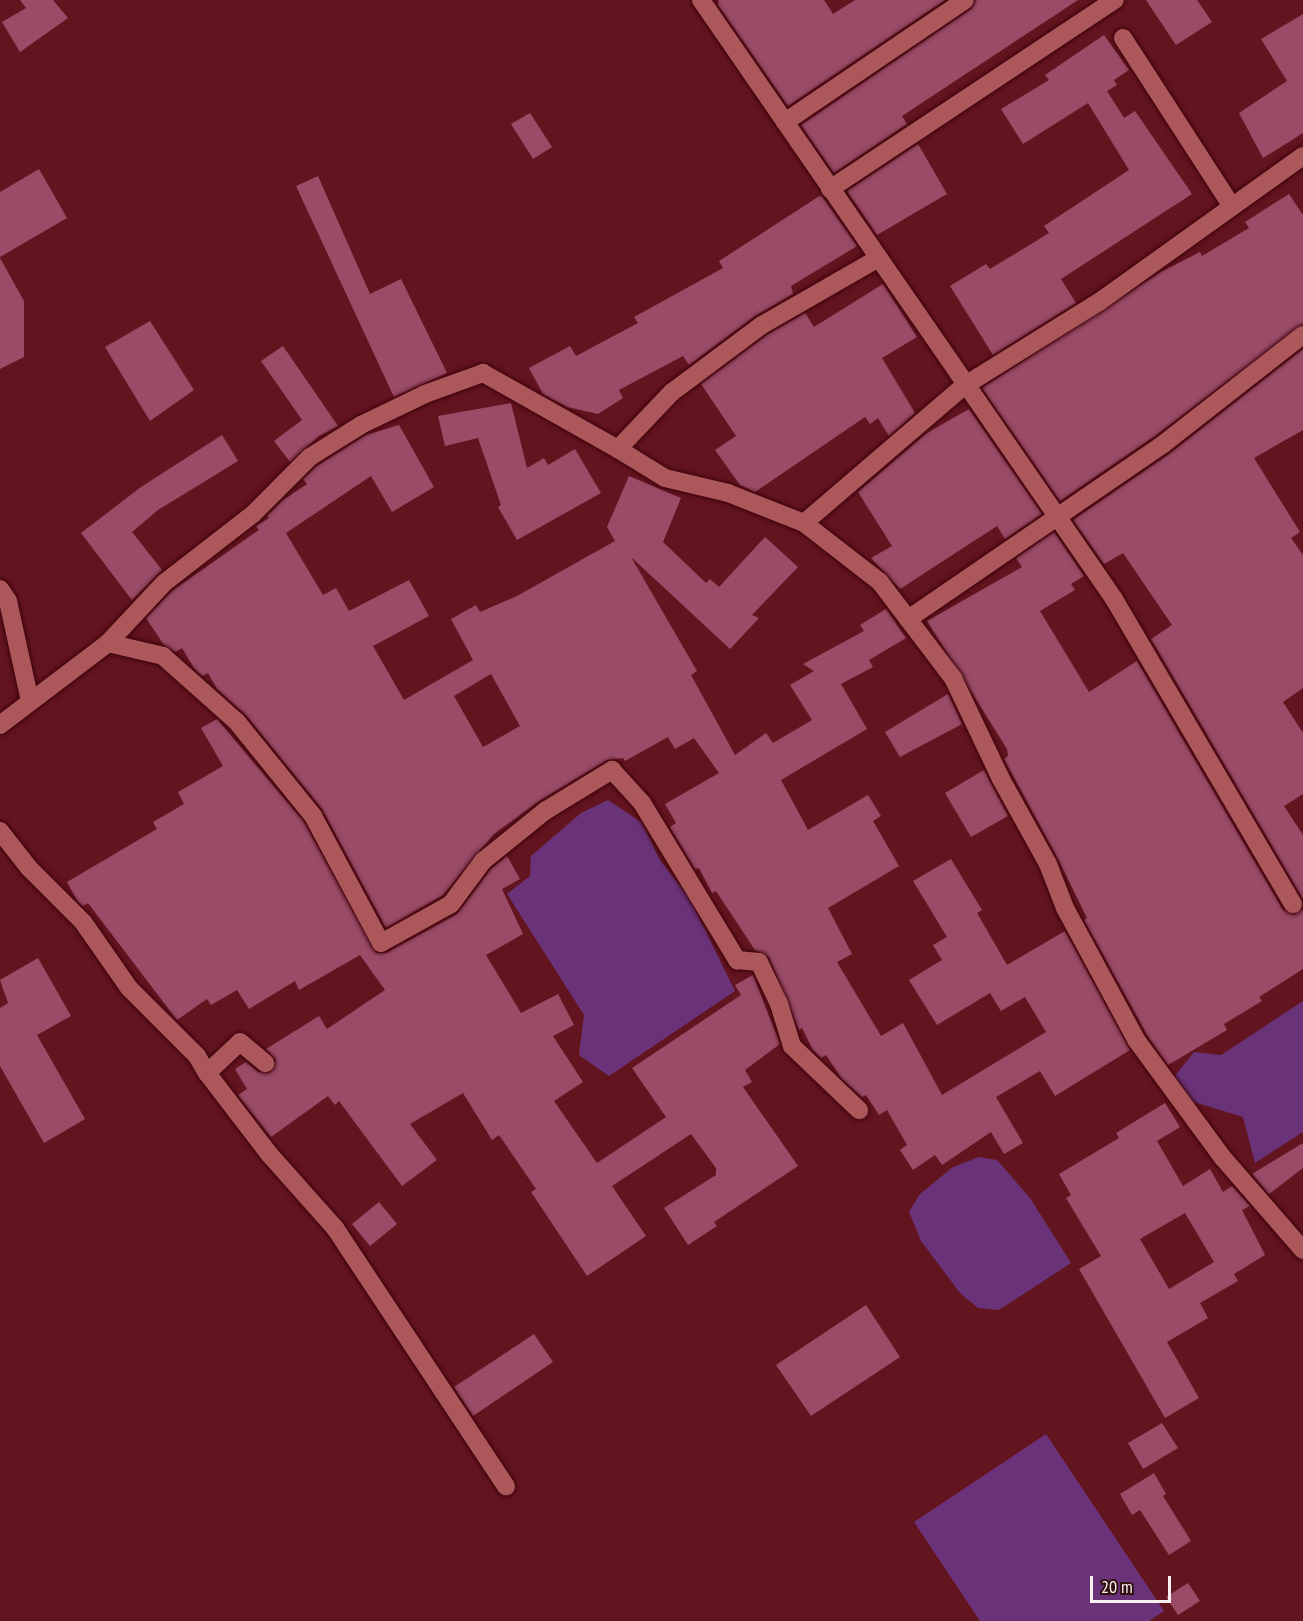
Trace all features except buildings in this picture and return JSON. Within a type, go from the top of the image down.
[{"type":"street","points":[[701,0],[964,386],[1114,599],[1293,904]]},
{"type":"street","points":[[785,122],[965,0]]},
{"type":"street","points":[[830,189],[1115,0]]},
{"type":"street","points":[[1123,38],[1231,205]]},
{"type":"street","points":[[804,524],[964,386],[1099,302],[1231,205],[1303,156]]},
{"type":"street","points":[[618,449],[672,392],[762,325],[877,259]]},
{"type":"street","points":[[908,619],[1055,516],[1162,445],[1303,334]]},
{"type":"street","points":[[0,725],[108,643],[164,583],[253,514],[310,457],[361,425],[425,394],[483,373],[665,478],[728,493],[804,524],[880,582],[953,678],[1001,779],[1048,864],[1065,908],[1137,1041],[1223,1158],[1303,1250]]},
{"type":"street","points":[[0,589],[8,601],[30,701]]},
{"type":"street","points":[[108,643],[163,656],[237,722],[313,816],[381,943],[451,904],[483,861],[545,812],[612,770],[642,803],[737,960],[759,962],[779,1004],[792,1046],[859,1110]]},
{"type":"street","points":[[0,831],[29,868],[83,922],[129,988],[197,1056],[207,1073],[270,1155],[334,1228],[506,1486]]},
{"type":"street","points":[[207,1073],[240,1042],[265,1063]]},
{"type":"shaded area","points":[[608,800],[641,822],[660,860],[690,899],[735,991],[609,1076],[579,1055],[584,1015],[507,894],[530,876],[531,856],[581,813]]},
{"type":"shaded area","points":[[1303,1001],[1303,1132],[1255,1163],[1243,1117],[1191,1101],[1174,1077],[1194,1052],[1221,1055]]},
{"type":"shaded area","points":[[979,1157],[997,1160],[1030,1198],[1071,1263],[999,1310],[978,1308],[960,1293],[921,1241],[909,1212],[920,1194],[953,1167]]},
{"type":"shaded area","points":[[1046,1434],[1164,1611],[1149,1621],[980,1621],[914,1522]]}]
